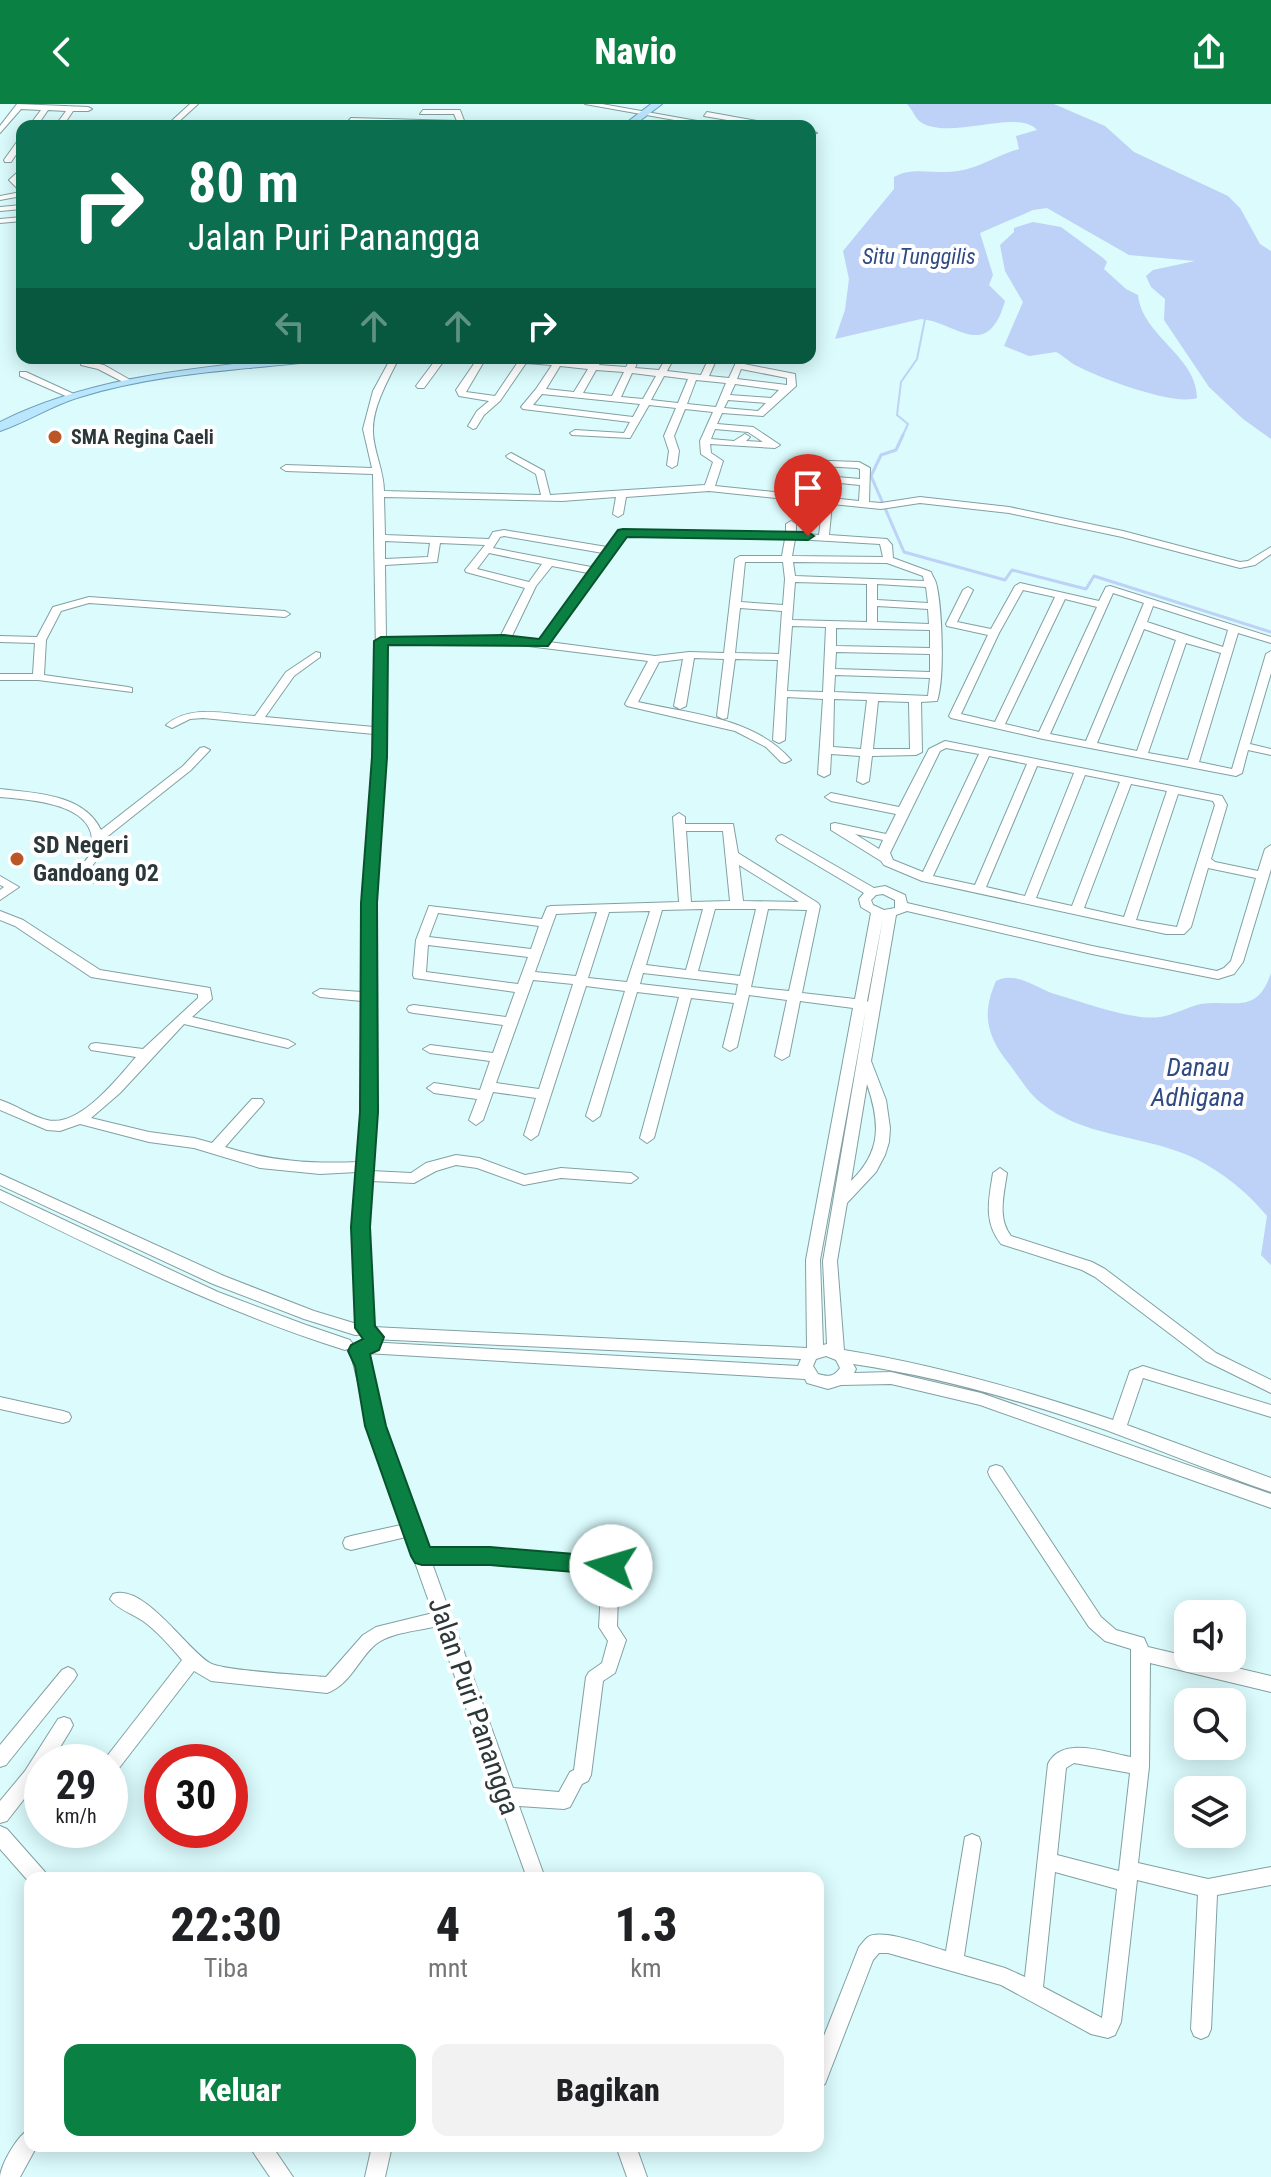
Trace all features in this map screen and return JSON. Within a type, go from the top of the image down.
[{"type":"main road","points":[[635,120],[656,105]]},
{"type":"main road","points":[[0,427],[71,395],[128,381],[237,364]]},
{"type":"street","points":[[177,120],[194,104]]},
{"type":"street","points":[[589,104],[682,120]]},
{"type":"street","points":[[656,105],[740,120]]},
{"type":"street","points":[[0,131],[20,106],[88,109]]},
{"type":"street","points":[[37,120],[46,108]]},
{"type":"street","points":[[424,108],[457,112],[460,120]]},
{"type":"street","points":[[63,120],[71,109]]},
{"type":"street","points":[[356,110],[390,111],[387,120]]},
{"type":"street","points":[[88,364],[128,381]]},
{"type":"street","name":"Jalan Puri Panangga","points":[[392,364],[370,413],[369,439],[379,494],[381,641],[380,731],[369,903],[370,997],[365,1172],[360,1227],[361,1339],[376,1426],[504,1796],[534,1872]]},
{"type":"street","points":[[421,386],[438,364]]},
{"type":"street","points":[[478,364],[461,393],[497,399]]},
{"type":"street","points":[[473,426],[480,413],[497,399],[521,364]]},
{"type":"street","points":[[558,364],[526,407],[636,420]]},
{"type":"street","points":[[577,395],[595,364]]},
{"type":"street","points":[[604,364],[629,370],[786,389]]},
{"type":"street","points":[[615,399],[632,364]]},
{"type":"street","points":[[575,433],[624,437],[667,364]]},
{"type":"street","points":[[672,465],[674,451],[669,436],[682,406],[709,364]]},
{"type":"street","points":[[709,488],[718,461],[706,454],[705,441],[739,364]]},
{"type":"street","points":[[740,443],[760,414],[791,386],[792,376],[747,364]]},
{"type":"street","points":[[23,374],[71,395]]},
{"type":"street","points":[[540,391],[760,414]]},
{"type":"street","points":[[724,397],[774,401]]},
{"type":"street","points":[[705,441],[774,446],[750,429],[713,426]]},
{"type":"street","points":[[511,456],[541,473],[546,497]]},
{"type":"street","points":[[788,494],[802,462],[859,465],[865,468],[864,504]]},
{"type":"street","points":[[286,468],[377,471]]},
{"type":"street","points":[[796,476],[866,483]]},
{"type":"street","points":[[379,494],[546,497],[709,488],[864,504],[886,505],[920,500],[1009,510],[1123,534],[1240,565],[1251,563],[1271,550]]},
{"type":"street","points":[[618,514],[622,492]]},
{"type":"street","points":[[829,536],[833,499]]},
{"type":"street","points":[[779,740],[791,530]]},
{"type":"street","points":[[543,643],[623,533],[791,530],[883,541],[888,560]]},
{"type":"street","points":[[531,586],[470,570],[497,534],[504,533],[610,551]]},
{"type":"street","points":[[380,538],[436,539],[489,546],[594,571]]},
{"type":"street","points":[[380,562],[433,560],[436,539]]},
{"type":"street","points":[[723,716],[740,559],[888,560],[927,574],[932,584],[934,606],[934,698],[915,700],[782,694]]},
{"type":"street","points":[[504,640],[531,586],[549,562]]},
{"type":"street","points":[[790,579],[932,584]]},
{"type":"street","points":[[872,581],[872,626]]},
{"type":"street","points":[[1102,605],[1020,586],[955,716],[1236,773],[1271,654]]},
{"type":"street","points":[[1043,736],[1110,589],[1271,640]]},
{"type":"street","points":[[968,590],[951,624],[994,633]]},
{"type":"street","points":[[999,725],[1061,596]]},
{"type":"street","points":[[38,677],[41,640],[57,609],[89,600],[285,614]]},
{"type":"street","points":[[1090,745],[1150,602]]},
{"type":"street","points":[[872,603],[934,606]]},
{"type":"street","points":[[736,605],[788,608]]},
{"type":"street","points":[[787,623],[934,627]]},
{"type":"street","points":[[1141,624],[1226,651]]},
{"type":"street","points":[[824,774],[831,625]]},
{"type":"street","points":[[1192,765],[1234,628]]},
{"type":"street","points":[[1141,755],[1182,638]]},
{"type":"street","points":[[0,639],[41,640]]},
{"type":"street","points":[[381,641],[504,640],[655,659],[689,655],[784,657]]},
{"type":"street","points":[[829,649],[935,651]]},
{"type":"street","points":[[258,720],[290,674],[316,655]]},
{"type":"street","points":[[680,706],[689,655]]},
{"type":"street","points":[[655,659],[631,704],[739,728],[770,745],[785,760]]},
{"type":"street","points":[[830,672],[934,675]]},
{"type":"street","points":[[0,677],[38,677],[128,690]]},
{"type":"street","points":[[863,781],[873,698]]},
{"type":"street","points":[[826,749],[864,753],[916,752],[915,700]]},
{"type":"street","points":[[172,725],[187,716],[380,731]]},
{"type":"street","points":[[885,858],[890,838],[939,745],[952,744],[1034,760],[1222,801],[1182,929],[1175,931],[926,878],[894,865],[835,827],[890,838]]},
{"type":"street","points":[[1244,746],[1271,752]]},
{"type":"street","points":[[98,838],[187,768],[204,750]]},
{"type":"street","points":[[926,878],[986,751]]},
{"type":"street","points":[[979,889],[1034,760]]},
{"type":"street","points":[[1029,900],[1081,770]]},
{"type":"street","points":[[1077,910],[1127,779]]},
{"type":"street","points":[[1129,922],[1174,789]]},
{"type":"street","points":[[0,793],[52,800],[79,809],[92,821],[98,838],[95,854],[82,871],[93,879]]},
{"type":"street","points":[[831,797],[904,812]]},
{"type":"street","points":[[685,906],[680,822],[729,827],[737,905]]},
{"type":"street","points":[[782,839],[872,892],[892,892],[901,898],[903,906]]},
{"type":"street","points":[[883,914],[903,906],[1106,953],[1218,975],[1229,971],[1237,962],[1271,849]]},
{"type":"street","points":[[732,855],[814,906]]},
{"type":"street","points":[[1205,860],[1211,865],[1263,876]]},
{"type":"street","points":[[0,880],[13,887],[0,896]]},
{"type":"street","points":[[872,892],[865,903],[883,914]]},
{"type":"street","points":[[476,1120],[551,910],[710,905],[814,906]]},
{"type":"street","points":[[691,975],[710,905]]},
{"type":"street","points":[[730,1047],[763,906]]},
{"type":"street","points":[[782,1056],[814,906]]},
{"type":"street","points":[[593,1116],[657,907]]},
{"type":"street","points":[[546,923],[433,909],[422,940],[419,975],[525,982],[580,981],[686,994],[743,990]]},
{"type":"street","points":[[531,1135],[604,909]]},
{"type":"street","points":[[807,1373],[805,1366],[813,1353],[813,1260],[822,1201],[883,914]]},
{"type":"street","points":[[0,915],[19,923],[96,974],[205,991],[205,999],[181,1019],[81,1120],[65,1125],[47,1125],[0,1105]]},
{"type":"street","points":[[422,940],[535,954]]},
{"type":"street","points":[[638,968],[691,975],[743,990],[866,1005]]},
{"type":"street","points":[[320,993],[370,997]]},
{"type":"street","points":[[647,1138],[686,994]]},
{"type":"street","points":[[841,1379],[848,1369],[839,1354],[830,1261],[864,1060],[866,1005]]},
{"type":"street","points":[[414,1009],[511,1022]]},
{"type":"street","points":[[181,1019],[288,1044]]},
{"type":"street","points":[[96,1047],[146,1054]]},
{"type":"street","points":[[430,1049],[498,1058]]},
{"type":"street","points":[[839,1204],[850,1187],[874,1165],[879,1152],[883,1114],[876,1085],[864,1060]]},
{"type":"street","points":[[434,1088],[544,1094]]},
{"type":"street","points":[[215,1149],[257,1102]]},
{"type":"street","points":[[81,1120],[215,1149],[260,1163],[303,1168],[414,1178],[431,1167],[456,1160],[479,1163],[524,1180],[561,1173],[631,1178]]},
{"type":"street","points":[[1000,1173],[994,1220],[999,1233],[1006,1240],[1100,1273],[1211,1357],[1271,1387]]},
{"type":"street","points":[[0,1179],[134,1242],[361,1339],[839,1354],[907,1364],[950,1374],[1271,1485]]},
{"type":"street","points":[[0,1195],[119,1254],[278,1324],[361,1339],[807,1373],[821,1382],[891,1378],[1127,1437],[1271,1501]]},
{"type":"street","points":[[822,1201],[839,1204]]},
{"type":"street","points":[[119,1254],[134,1242]]},
{"type":"street","points":[[1127,1437],[1135,1375],[1143,1372],[1271,1411]]},
{"type":"street","points":[[0,1403],[63,1417]]},
{"type":"street","points":[[824,2062],[870,1947],[888,1944],[986,1970],[1033,1990],[1098,2027],[1110,2026],[1140,1767],[1141,1653],[1138,1643],[1111,1636],[1095,1622],[996,1472]]},
{"type":"street","points":[[351,1543],[413,1529]]},
{"type":"street","points":[[422,1556],[490,1556],[611,1566],[608,1627],[617,1640],[609,1668],[595,1677],[582,1775],[576,1778],[564,1801],[504,1796]]},
{"type":"street","points":[[119,1599],[131,1604],[176,1639],[192,1660],[211,1673],[327,1685],[334,1682],[369,1640],[382,1632],[442,1618]]},
{"type":"street","points":[[1141,1653],[1271,1684]]},
{"type":"street","points":[[127,1744],[192,1660]]},
{"type":"street","points":[[0,1759],[68,1675]]},
{"type":"street","points":[[54,1744],[64,1725]]},
{"type":"street","points":[[1033,1990],[1056,1770],[1060,1760],[1072,1755],[1140,1767]]},
{"type":"street","points":[[0,1815],[24,1790]]},
{"type":"street","points":[[0,1835],[33,1872]]},
{"type":"street","points":[[954,1961],[972,1843]]},
{"type":"street","points":[[1047,1861],[1208,1888],[1271,1876]]},
{"type":"street","points":[[1201,2029],[1208,1888]]},
{"type":"street","points":[[8,2177],[24,2149]]},
{"type":"street","points":[[264,2152],[283,2177]]},
{"type":"street","points":[[375,2177],[381,2152]]},
{"type":"street","points":[[628,2152],[637,2177]]},
{"type":"water","name":"Situ Tunggilis","points":[[907,104],[1054,104],[1105,126],[1134,152],[1228,196],[1240,208],[1260,244],[1271,251],[1271,439],[1243,419],[1209,387],[1164,320],[1165,299],[1151,287],[1146,276],[1153,270],[1195,261],[1129,255],[1047,208],[1033,210],[980,233],[993,275],[989,285],[1005,301],[998,320],[989,330],[980,335],[969,334],[921,319],[835,339],[845,310],[849,279],[843,251],[894,189],[894,177],[909,172],[950,172],[973,167],[1019,149],[1016,136],[1037,130],[1028,124],[1015,122],[935,127],[922,123]]},
{"type":"water","name":"Situ Tunggilis","points":[[1033,222],[1061,227],[1103,258],[1107,262],[1104,269],[1126,289],[1138,295],[1149,322],[1188,370],[1195,383],[1197,398],[1155,395],[1088,371],[1056,352],[1029,356],[1004,346],[1023,302],[1005,271],[1000,245],[1014,232],[1014,228]]},
{"type":"water","name":"Danau Adhigana","points":[[1271,973],[1271,1265],[1261,1255],[1267,1216],[1240,1188],[1219,1172],[1185,1154],[1092,1129],[1057,1114],[1032,1095],[1002,1055],[992,1035],[988,1015],[996,981],[1004,978],[1020,979],[1050,993],[1149,1018],[1201,1004],[1243,1003],[1259,995]]},
{"type":"waterway","points":[[902,437],[908,424],[897,415],[901,382],[917,359],[925,319]]},
{"type":"waterway","points":[[903,435],[896,450],[881,455],[871,476],[904,552],[1005,580],[1012,570],[1086,589],[1094,576],[1271,632]]},
{"type":"place","name":"SMA Regina Caeli","points":[[55,437]]},
{"type":"place","name":"SD Negeri Gandoang 02","points":[[17,859]]},
{"type":"route","points":[[611,1566],[490,1556],[422,1556],[376,1426],[365,1366],[358,1351],[374,1341],[373,1333],[365,1328],[360,1227],[369,1112],[369,903],[372,824],[379,757],[381,641],[504,640],[543,643],[623,533],[808,536]]}]
